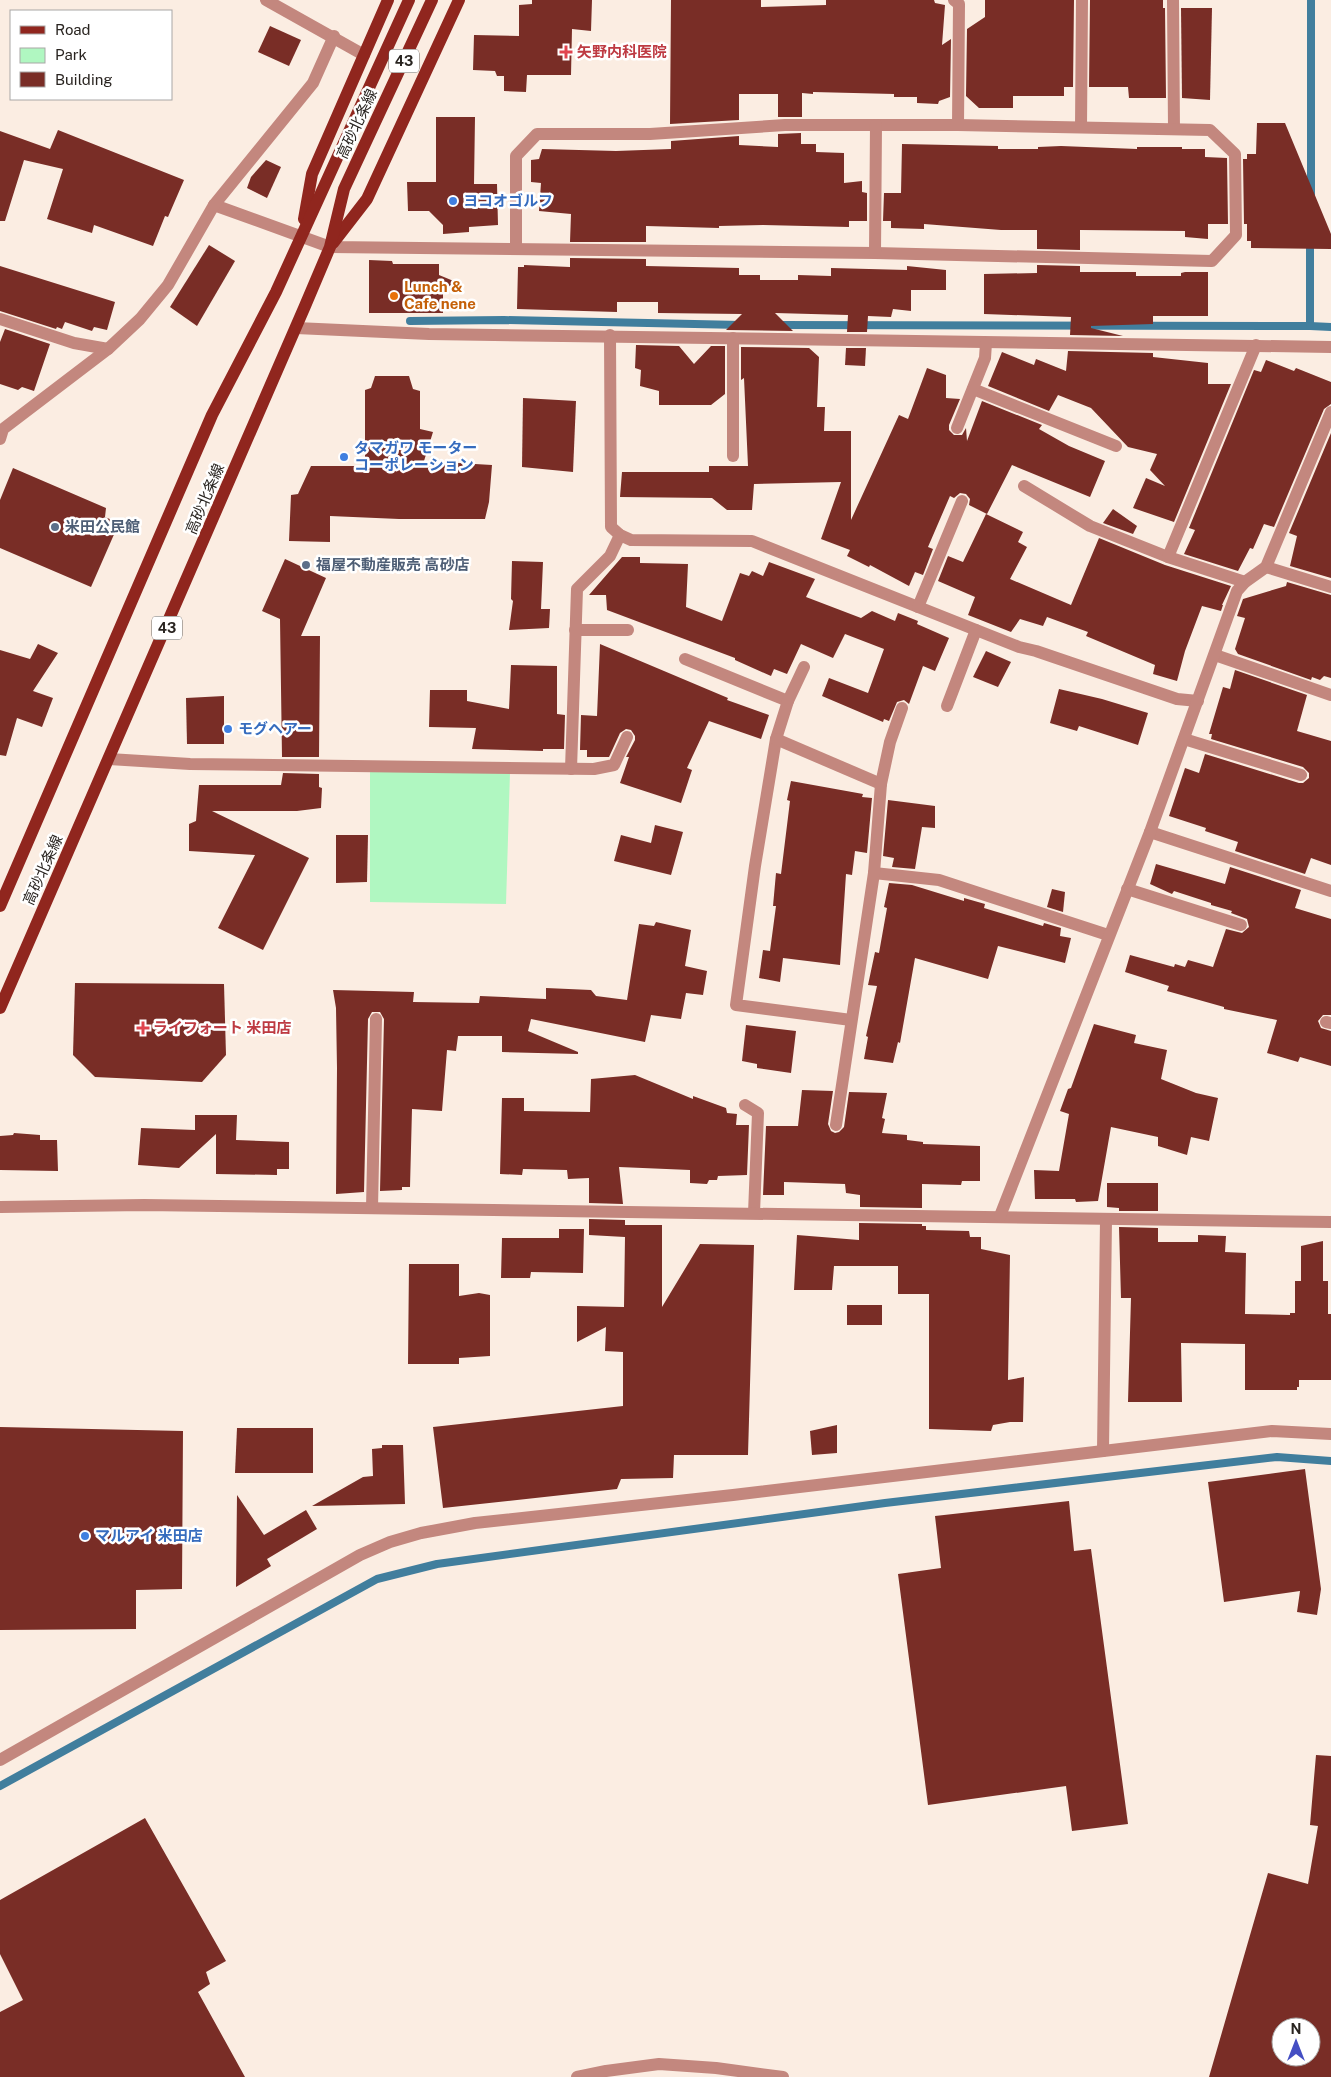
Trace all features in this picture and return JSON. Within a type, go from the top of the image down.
[{"type":"main road","points":[[300,236],[312,174],[388,0]]},
{"type":"main road","name":"高砂北条線","points":[[0,906],[212,415],[276,292],[409,0]]},
{"type":"main road","name":"高砂北条線","points":[[0,1008],[296,328],[330,246],[344,189],[432,0]]},
{"type":"main road","points":[[330,246],[367,199],[459,0]]},
{"type":"street","points":[[266,0],[334,36],[364,55]]},
{"type":"street","points":[[954,0],[959,4],[958,125]]},
{"type":"street","points":[[1081,127],[1082,0]]},
{"type":"street","points":[[1173,0],[1174,129]]},
{"type":"street","points":[[1,432],[108,349],[140,318],[168,285],[214,205],[313,83],[334,36]]},
{"type":"street","points":[[214,205],[330,246],[516,249],[875,253],[1212,261],[1236,235],[1235,154],[1210,130],[958,125],[785,125],[650,134],[537,134],[516,156],[516,249]]},
{"type":"street","points":[[875,253],[876,125]]},
{"type":"street","points":[[0,319],[74,343],[108,349]]},
{"type":"street","points":[[296,328],[429,334],[610,335],[986,343],[1331,347]]},
{"type":"street","points":[[610,335],[611,527],[620,535],[631,540],[752,541],[1019,648],[1036,651],[1177,699],[1198,701]]},
{"type":"street","points":[[734,338],[734,456]]},
{"type":"street","points":[[957,428],[985,358],[986,343]]},
{"type":"street","points":[[1168,557],[1256,345]]},
{"type":"street","points":[[973,389],[1116,446]]},
{"type":"street","points":[[1000,1216],[1108,935],[1150,832],[1237,591],[1245,582],[1266,567],[1331,412]]},
{"type":"street","points":[[1024,486],[1090,526],[1168,557],[1245,582]]},
{"type":"street","points":[[918,607],[962,501]]},
{"type":"street","points":[[571,769],[577,589],[610,556],[620,535]]},
{"type":"street","points":[[1266,567],[1331,587]]},
{"type":"street","points":[[575,630],[628,630]]},
{"type":"street","points":[[947,706],[976,630]]},
{"type":"street","points":[[1215,655],[1331,695]]},
{"type":"street","points":[[685,659],[788,701]]},
{"type":"street","points":[[804,667],[788,701],[776,739],[755,866],[736,1005],[851,1020]]},
{"type":"street","points":[[836,1125],[874,873],[881,784],[890,742],[902,708]]},
{"type":"street","points":[[109,759],[190,764],[603,768],[614,765],[627,737]]},
{"type":"street","points":[[776,739],[881,784]]},
{"type":"street","points":[[1184,740],[1300,775]]},
{"type":"street","points":[[1150,832],[1331,891]]},
{"type":"street","points":[[874,873],[939,880],[1108,935]]},
{"type":"street","points":[[1127,889],[1241,925]]},
{"type":"street","points":[[372,1208],[376,1019]]},
{"type":"street","points":[[745,1105],[758,1113],[754,1213]]},
{"type":"street","points":[[0,1207],[144,1205],[1331,1222]]},
{"type":"street","points":[[1103,1451],[1106,1220]]},
{"type":"street","points":[[0,1760],[360,1555],[390,1542],[421,1533],[475,1523],[734,1495],[1272,1431],[1331,1434]]},
{"type":"street","points":[[577,2077],[606,2070],[659,2064],[716,2068],[783,2077]]},
{"type":"green space","points":[[370,771],[510,772],[506,904],[370,902]]},
{"type":"building","points":[[532,0],[592,0],[591,31],[572,29],[571,75],[527,75],[526,92],[504,91],[504,76],[497,76],[495,71],[473,70],[474,35],[519,36],[519,5],[532,4]]},
{"type":"building","points":[[671,0],[761,0],[761,7],[826,5],[826,0],[934,0],[935,3],[945,5],[942,45],[951,39],[950,97],[939,101],[938,104],[917,103],[917,97],[894,97],[894,94],[802,93],[802,117],[778,117],[778,94],[739,94],[739,120],[670,124]]},
{"type":"building","points":[[985,0],[1074,0],[1073,87],[1064,87],[1064,96],[1013,96],[1013,108],[979,108],[966,96],[967,29],[985,17]]},
{"type":"building","points":[[1090,0],[1163,0],[1163,8],[1165,8],[1166,98],[1129,98],[1128,87],[1089,87]]},
{"type":"building","points":[[1181,8],[1212,8],[1210,100],[1182,98]]},
{"type":"building","points":[[270,26],[301,40],[289,66],[258,52]]},
{"type":"building","points":[[436,117],[475,117],[474,184],[497,184],[498,225],[469,227],[469,232],[443,234],[443,225],[429,211],[408,211],[407,182],[436,182]]},
{"type":"building","points":[[1257,123],[1285,123],[1331,234],[1331,249],[1251,248],[1251,241],[1247,241],[1247,224],[1244,224],[1243,159],[1247,159],[1247,154],[1256,154]]},
{"type":"building","points":[[58,130],[184,180],[168,217],[165,216],[153,246],[94,225],[92,233],[47,219],[63,169],[24,160],[5,221],[0,221],[0,131],[50,149]]},
{"type":"building","points":[[801,133],[801,144],[816,144],[816,152],[844,153],[844,183],[862,181],[862,192],[867,193],[867,221],[849,221],[849,227],[763,225],[719,226],[719,228],[646,226],[646,242],[570,242],[571,214],[539,211],[541,183],[531,182],[531,160],[539,159],[542,149],[616,151],[671,149],[671,141],[739,136],[739,145],[778,147],[778,134]]},
{"type":"building","points":[[902,144],[998,146],[998,149],[1038,149],[1038,147],[1061,146],[1137,149],[1137,147],[1182,147],[1182,149],[1205,149],[1205,157],[1227,158],[1228,224],[1208,224],[1208,239],[1185,237],[1185,231],[1080,230],[1080,250],[1037,249],[1037,230],[1001,230],[924,224],[924,229],[891,228],[891,221],[883,221],[884,193],[901,193]]},
{"type":"building","points":[[266,160],[281,167],[267,198],[247,188],[251,177]]},
{"type":"building","points":[[209,245],[235,261],[197,326],[170,307]]},
{"type":"building","points":[[570,258],[646,259],[646,266],[739,268],[739,275],[760,275],[760,280],[798,280],[798,275],[831,276],[831,268],[907,270],[907,266],[946,270],[946,290],[911,290],[911,311],[893,309],[891,317],[868,316],[867,332],[847,332],[848,315],[775,313],[793,331],[726,330],[742,314],[658,313],[658,302],[617,302],[617,312],[517,309],[518,267],[524,267],[524,265],[570,267]]},
{"type":"building","points":[[369,260],[392,261],[393,264],[439,264],[439,275],[456,282],[443,290],[443,313],[369,313]]},
{"type":"building","points":[[1037,265],[1080,266],[1080,272],[1136,272],[1136,276],[1181,276],[1181,273],[1185,272],[1208,272],[1208,316],[1153,316],[1153,324],[1091,326],[1091,328],[1123,336],[1070,335],[1071,317],[984,314],[984,274],[1037,273]]},
{"type":"building","points":[[0,266],[115,302],[107,330],[94,327],[92,331],[65,322],[62,329],[57,327],[56,329],[0,311]]},
{"type":"building","points":[[5,329],[50,344],[34,391],[22,387],[18,390],[0,384],[0,342]]},
{"type":"building","points":[[636,345],[679,346],[694,364],[711,346],[725,346],[725,394],[711,405],[659,405],[659,391],[640,386],[641,370],[635,368]]},
{"type":"building","points":[[741,347],[809,348],[819,357],[817,407],[825,407],[824,431],[851,431],[851,520],[899,415],[908,419],[927,368],[946,375],[946,398],[960,399],[949,425],[949,430],[954,435],[962,435],[966,428],[967,441],[982,401],[1042,425],[1039,429],[1069,446],[1105,461],[1090,497],[1012,465],[987,514],[969,505],[970,499],[966,494],[960,493],[954,498],[950,496],[928,547],[933,549],[923,575],[915,572],[909,586],[870,565],[869,567],[847,556],[850,550],[821,539],[841,482],[754,484],[752,510],[727,510],[712,498],[620,497],[622,472],[709,472],[709,466],[748,466],[744,378],[741,380]]},
{"type":"building","points":[[846,348],[866,348],[865,366],[845,365]]},
{"type":"building","points":[[1068,351],[1153,353],[1153,357],[1208,363],[1208,384],[1231,384],[1174,522],[1133,508],[1146,478],[1165,486],[1150,470],[1157,454],[1128,447],[1091,408],[1058,395],[1049,411],[988,386],[1002,352],[1034,365],[1036,359],[1066,371]]},
{"type":"building","points":[[1266,360],[1294,371],[1296,368],[1331,382],[1331,404],[1324,409],[1274,527],[1264,524],[1253,549],[1250,548],[1238,571],[1184,554],[1195,530],[1189,528],[1254,370],[1261,372]]},
{"type":"building","points":[[375,376],[409,376],[413,389],[420,391],[420,429],[433,432],[424,461],[492,465],[489,502],[485,519],[399,519],[330,516],[330,542],[289,541],[291,495],[298,494],[311,466],[365,466],[365,390],[371,388]]},
{"type":"building","points":[[523,398],[576,401],[573,472],[522,467]]},
{"type":"building","points":[[1331,433],[1331,578],[1290,566],[1297,536],[1289,533]]},
{"type":"building","name":"米田公民館","points":[[13,468],[106,508],[105,517],[119,523],[91,587],[0,548],[0,500]]},
{"type":"building","points":[[1113,509],[1137,526],[1133,534],[1103,523]]},
{"type":"building","points":[[986,514],[1023,532],[1018,542],[1027,547],[1010,579],[1071,605],[1099,538],[1165,565],[1231,586],[1221,611],[1202,606],[1185,651],[1177,681],[1153,674],[1155,665],[1086,636],[1088,632],[1047,617],[1043,626],[1020,619],[1011,632],[968,615],[975,597],[938,581],[948,556],[963,562]]},
{"type":"building","points":[[622,557],[640,557],[640,563],[688,564],[686,607],[722,621],[740,573],[749,576],[752,571],[763,576],[769,562],[815,579],[806,597],[861,618],[872,611],[895,621],[898,613],[918,621],[917,624],[949,638],[935,671],[923,666],[909,704],[904,700],[897,702],[889,721],[884,719],[883,722],[822,696],[829,678],[868,693],[884,649],[845,634],[833,658],[801,644],[787,674],[774,669],[771,676],[735,660],[735,658],[607,610],[606,595],[589,595]]},
{"type":"building","points":[[285,559],[326,578],[301,636],[320,636],[319,757],[282,757],[280,619],[262,611]]},
{"type":"building","points":[[512,561],[543,562],[541,609],[550,609],[549,628],[509,630],[513,601],[511,599]]},
{"type":"building","points":[[1287,582],[1331,595],[1331,678],[1324,676],[1320,680],[1312,677],[1311,680],[1238,654],[1235,649],[1245,618],[1237,616],[1243,599],[1286,586]]},
{"type":"building","points":[[38,644],[58,653],[33,691],[53,698],[42,727],[17,718],[6,756],[0,755],[0,650],[30,659]]},
{"type":"building","points":[[600,644],[728,698],[727,700],[769,715],[761,739],[709,721],[687,768],[692,770],[681,803],[620,783],[629,757],[626,757],[635,740],[631,730],[626,729],[620,733],[609,757],[587,757],[587,750],[580,750],[581,715],[597,716]]},
{"type":"building","points":[[986,651],[1011,662],[998,687],[973,677]]},
{"type":"building","points":[[511,665],[557,666],[557,714],[565,715],[564,749],[543,749],[543,751],[472,749],[476,728],[429,727],[430,690],[467,690],[467,701],[509,709]]},
{"type":"building","points":[[1235,670],[1307,695],[1297,731],[1331,741],[1331,865],[1311,858],[1305,874],[1235,851],[1238,842],[1205,831],[1206,828],[1169,816],[1185,768],[1199,773],[1205,754],[1299,783],[1303,783],[1309,778],[1309,773],[1303,767],[1211,739],[1212,734],[1209,734],[1223,687],[1230,689]]},
{"type":"building","points":[[1059,689],[1102,699],[1148,713],[1138,745],[1079,726],[1077,731],[1050,723]]},
{"type":"building","points":[[224,696],[224,744],[187,744],[186,698]]},
{"type":"building","points":[[283,773],[319,774],[319,787],[322,788],[321,808],[297,811],[212,811],[309,858],[263,950],[218,928],[255,855],[189,851],[189,824],[196,821],[199,785],[281,785]]},
{"type":"building","points":[[791,781],[863,794],[862,797],[872,798],[867,853],[855,851],[852,875],[846,874],[840,965],[783,958],[780,982],[759,978],[763,950],[770,951],[776,906],[773,906],[776,873],[781,874],[790,801],[787,800]]},
{"type":"building","points":[[888,800],[935,806],[935,828],[922,827],[915,869],[892,867],[894,858],[883,856]]},
{"type":"building","points":[[655,825],[683,832],[671,875],[614,861],[621,835],[651,843]]},
{"type":"building","points":[[336,835],[368,835],[367,882],[336,883]]},
{"type":"building","points":[[1156,864],[1225,884],[1230,867],[1301,890],[1295,908],[1331,919],[1331,1015],[1323,1015],[1318,1021],[1321,1028],[1331,1031],[1331,1066],[1300,1057],[1298,1062],[1267,1053],[1277,1020],[1224,1009],[1224,1007],[1167,991],[1169,986],[1125,972],[1130,955],[1174,967],[1175,964],[1185,967],[1188,960],[1213,967],[1226,929],[1242,933],[1249,927],[1247,919],[1231,913],[1232,911],[1174,891],[1172,894],[1150,884]]},
{"type":"building","points":[[889,883],[912,885],[964,901],[964,898],[985,904],[984,908],[1043,926],[1044,923],[1061,928],[1060,936],[1071,938],[1065,963],[998,946],[988,979],[915,958],[900,1043],[898,1042],[893,1063],[864,1059],[868,1037],[866,1036],[877,986],[868,985],[875,952],[879,953],[887,908],[884,907]]},
{"type":"building","points":[[1052,889],[1065,892],[1063,912],[1047,907]]},
{"type":"building","points":[[656,922],[691,930],[685,966],[707,971],[703,995],[686,993],[681,1019],[651,1015],[645,1042],[531,1019],[528,1031],[578,1052],[578,1054],[502,1052],[502,1036],[458,1036],[456,1051],[447,1050],[442,1111],[412,1109],[410,1187],[402,1187],[402,1190],[380,1191],[384,1019],[380,1012],[372,1012],[368,1019],[364,1192],[336,1194],[337,1068],[336,1008],[333,990],[414,992],[413,1002],[479,1003],[480,996],[546,999],[546,988],[591,990],[596,996],[627,1000],[639,924],[654,926]]},
{"type":"building","points":[[75,983],[224,984],[226,1055],[202,1082],[95,1077],[73,1055]]},
{"type":"building","points":[[1094,1024],[1136,1035],[1134,1043],[1167,1050],[1161,1079],[1196,1093],[1218,1098],[1209,1141],[1191,1137],[1187,1155],[1158,1146],[1158,1137],[1111,1127],[1098,1201],[1076,1202],[1075,1199],[1035,1199],[1034,1170],[1059,1171],[1069,1114],[1060,1111],[1068,1089],[1071,1088]]},
{"type":"building","points":[[746,1025],[796,1031],[791,1073],[757,1068],[757,1064],[742,1061]]},
{"type":"building","points":[[635,1075],[693,1099],[693,1096],[726,1108],[727,1113],[737,1114],[736,1125],[749,1125],[747,1175],[718,1176],[717,1180],[709,1180],[707,1184],[690,1183],[690,1170],[619,1167],[623,1204],[589,1203],[589,1178],[568,1179],[567,1170],[523,1169],[522,1175],[500,1174],[502,1098],[524,1098],[524,1111],[590,1112],[591,1079]]},
{"type":"building","points":[[802,1090],[833,1091],[828,1124],[831,1131],[835,1133],[844,1127],[849,1092],[887,1093],[882,1118],[885,1119],[882,1133],[907,1135],[907,1140],[923,1142],[923,1144],[980,1146],[980,1181],[962,1181],[961,1185],[922,1184],[922,1208],[860,1207],[860,1195],[846,1193],[845,1184],[784,1182],[784,1195],[763,1195],[766,1126],[798,1126]]},
{"type":"building","points":[[195,1115],[237,1115],[236,1140],[289,1142],[289,1169],[277,1169],[277,1175],[216,1174],[216,1134],[179,1168],[138,1165],[141,1128],[195,1130]]},
{"type":"building","points":[[14,1133],[40,1135],[40,1140],[57,1140],[58,1171],[0,1170],[0,1136],[13,1135]]},
{"type":"building","points":[[1107,1183],[1158,1183],[1158,1211],[1119,1211],[1119,1208],[1107,1207]]},
{"type":"building","points":[[589,1219],[625,1220],[625,1225],[662,1225],[662,1307],[700,1244],[754,1245],[748,1455],[674,1455],[673,1478],[621,1479],[617,1489],[443,1508],[433,1427],[623,1406],[623,1352],[605,1351],[606,1327],[577,1342],[577,1306],[624,1307],[625,1237],[589,1235]]},
{"type":"building","points":[[859,1223],[922,1224],[922,1226],[926,1226],[926,1230],[969,1231],[970,1237],[981,1237],[981,1249],[1010,1255],[1008,1380],[1024,1377],[1023,1422],[993,1425],[991,1431],[929,1429],[929,1294],[898,1294],[898,1266],[834,1266],[832,1290],[794,1290],[797,1235],[859,1240]]},
{"type":"building","points":[[1119,1227],[1158,1228],[1158,1242],[1198,1242],[1198,1235],[1226,1236],[1225,1252],[1246,1253],[1245,1314],[1290,1315],[1290,1313],[1295,1313],[1295,1281],[1301,1281],[1301,1246],[1323,1241],[1323,1281],[1328,1281],[1328,1314],[1331,1314],[1331,1380],[1299,1380],[1297,1390],[1245,1390],[1245,1344],[1181,1343],[1182,1402],[1128,1402],[1131,1298],[1121,1298]]},
{"type":"building","points":[[559,1229],[584,1229],[583,1273],[531,1272],[530,1278],[501,1278],[502,1238],[559,1238]]},
{"type":"building","points":[[409,1264],[459,1264],[459,1296],[479,1293],[490,1295],[490,1356],[459,1358],[459,1364],[408,1364]]},
{"type":"building","points":[[847,1305],[882,1305],[882,1325],[847,1325]]},
{"type":"building","points":[[837,1425],[837,1453],[812,1455],[810,1431]]},
{"type":"building","points":[[0,1427],[183,1431],[182,1589],[136,1590],[136,1629],[0,1630]]},
{"type":"building","points":[[237,1428],[313,1428],[313,1473],[235,1473]]},
{"type":"building","points":[[382,1445],[403,1445],[405,1504],[312,1506],[363,1477],[373,1476],[372,1449],[382,1448]]},
{"type":"building","points":[[1305,1469],[1321,1589],[1317,1615],[1297,1612],[1300,1591],[1224,1602],[1208,1482]]},
{"type":"building","points":[[237,1495],[264,1535],[306,1510],[317,1529],[267,1559],[271,1566],[236,1587]]},
{"type":"building","points":[[1069,1501],[1074,1551],[1091,1549],[1128,1824],[1072,1831],[1066,1786],[928,1805],[898,1574],[941,1568],[935,1516]]},
{"type":"building","points":[[1316,1755],[1331,1756],[1331,2077],[1209,2077],[1268,1873],[1308,1884],[1318,1826],[1310,1825]]},
{"type":"building","points":[[145,1818],[226,1961],[206,1972],[210,1984],[198,1992],[245,2077],[0,2077],[0,2012],[23,2000],[0,1954],[0,1900]]},
{"type":"waterway","points":[[1311,0],[1311,195]]},
{"type":"waterway","points":[[778,325],[1310,326],[1310,239]]},
{"type":"waterway","points":[[410,321],[504,320],[741,325]]},
{"type":"waterway","points":[[1310,326],[1331,327]]},
{"type":"waterway","points":[[0,1786],[377,1579],[437,1564],[885,1503],[1277,1457],[1331,1461]]},
{"type":"place","name":"矢野内科医院","points":[[566,52]]},
{"type":"place","name":"ヨコオゴルフ","points":[[453,201]]},
{"type":"place","name":"Lunch & Cafe nene","points":[[394,296]]},
{"type":"place","name":"タマガワ モーター コーポレーション","points":[[344,457]]},
{"type":"place","name":"米田公民館","points":[[55,527]]},
{"type":"place","name":"福屋不動産販売 高砂店","points":[[306,565]]},
{"type":"place","name":"モグヘアー","points":[[228,729]]},
{"type":"place","name":"ライフォート 米田店","points":[[143,1028]]},
{"type":"place","name":"マルアイ 米田店","points":[[85,1536]]}]
